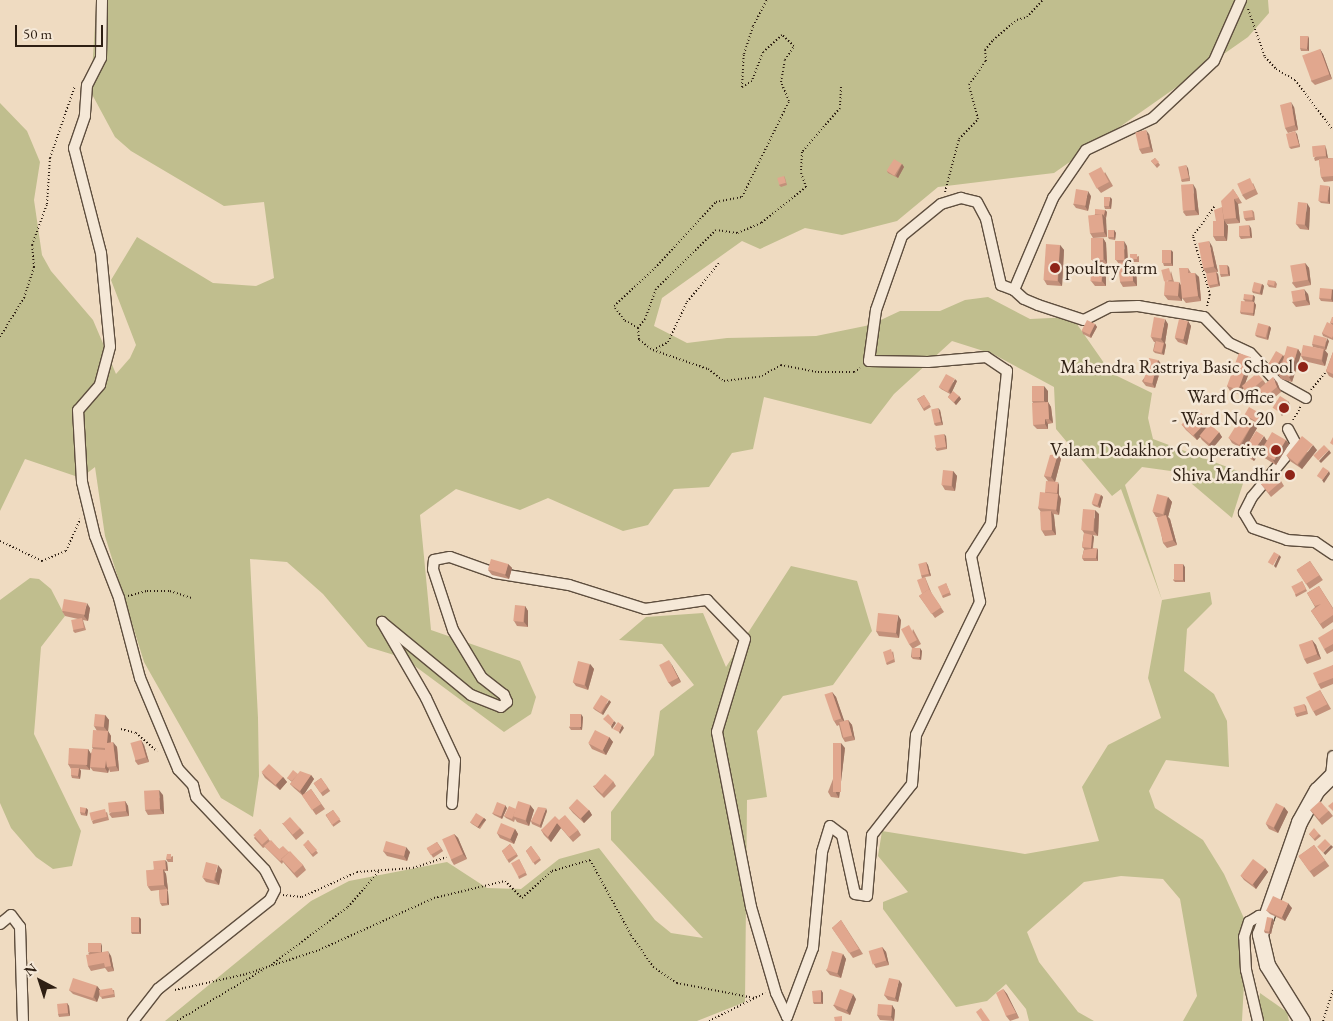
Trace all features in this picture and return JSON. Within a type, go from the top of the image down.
[{"type":"main road","points":[[1302,1021],[1267,964],[1260,934],[1264,917],[1299,822],[1317,790],[1332,775]]},
{"type":"street","points":[[102,0],[101,58],[87,85],[85,116],[74,148],[101,253],[110,347],[100,385],[78,410],[82,482],[95,536],[119,598],[140,678],[178,769],[206,809],[264,870],[274,886],[275,894],[151,996],[133,1021]]},
{"type":"street","points":[[1014,290],[1053,198],[1086,150],[1153,118],[1214,61],[1244,3]]},
{"type":"street","points":[[452,804],[455,760],[426,698],[382,622],[471,695],[501,707],[507,702],[504,695],[482,678],[453,630],[434,569],[434,560],[450,557],[495,573],[569,585],[645,609],[707,600],[745,639],[717,732],[751,907],[775,988],[787,1018],[813,948],[822,852],[830,826],[842,835],[855,894],[866,896],[872,834],[912,784],[916,735],[980,602],[971,556],[991,524],[1007,371],[986,357],[928,362],[869,361],[876,310],[902,236],[941,204],[961,198],[977,202],[986,219],[1002,285],[1038,305],[1084,320],[1110,307],[1138,306],[1204,317],[1229,343],[1250,353],[1277,382],[1306,398]]},
{"type":"street","points":[[1288,429],[1296,444],[1252,497],[1244,513],[1253,528],[1287,540],[1315,542],[1333,554]]},
{"type":"street","points":[[1332,775],[1333,756]]},
{"type":"street","points":[[0,924],[11,915],[20,927],[23,1021]]},
{"type":"street","points":[[1258,1021],[1246,970],[1244,937],[1249,922],[1259,916],[1264,917]]},
{"type":"path","points":[[638,328],[624,320],[614,306],[655,268],[716,202],[742,197],[789,100],[781,82],[785,60],[794,46],[782,35],[763,52],[752,81],[742,88],[744,54],[753,26],[767,0]]},
{"type":"path","points":[[941,204],[959,139],[978,119],[969,85],[986,61],[985,50],[1043,0]]},
{"type":"path","points":[[1244,3],[1265,57],[1276,69],[1296,80],[1333,130]]},
{"type":"path","points":[[0,337],[24,298],[34,267],[32,245],[47,204],[52,148],[78,80]]},
{"type":"path","points":[[841,87],[840,108],[802,152],[801,173],[806,187],[761,223],[737,233],[716,230],[656,289],[645,319],[638,328],[639,340],[653,350],[708,369],[724,381],[762,376],[781,365],[818,372],[854,372],[869,361]]},
{"type":"path","points":[[1204,317],[1210,295],[1193,236],[1215,206]]},
{"type":"path","points":[[653,350],[668,342],[687,302],[720,262]]},
{"type":"path","points":[[0,542],[42,561],[66,551],[80,516]]},
{"type":"path","points":[[119,598],[155,591],[170,591],[192,598]]},
{"type":"path","points":[[120,730],[136,733],[162,754]]},
{"type":"path","points":[[275,894],[302,897],[357,872],[413,868],[446,857]]},
{"type":"path","points":[[151,996],[268,967],[319,950],[434,898],[505,881],[522,898],[552,871],[590,860],[631,935],[653,967],[677,982],[755,998]]},
{"type":"path","points":[[177,1021],[268,967],[348,907],[380,870]]},
{"type":"path","points":[[709,1021],[775,988]]},
{"type":"path","points":[[1323,1021],[1333,990]]},
{"type":"shaded area","points":[[100,0],[1268,0],[1269,13],[1248,37],[1054,173],[938,187],[897,221],[842,235],[805,228],[760,249],[742,241],[662,298],[654,326],[687,343],[727,338],[816,336],[870,325],[900,311],[940,311],[965,300],[988,297],[1030,319],[1072,317],[1111,373],[1152,393],[1148,418],[1153,439],[1246,474],[1232,518],[1178,472],[1142,467],[1125,485],[1162,600],[1121,489],[1112,496],[1056,429],[1054,387],[993,354],[952,341],[894,394],[871,424],[764,397],[753,449],[732,453],[709,487],[674,489],[648,525],[623,531],[548,498],[520,510],[456,489],[420,515],[431,630],[520,661],[536,697],[531,714],[504,732],[404,658],[368,647],[323,594],[287,562],[250,559],[259,776],[253,817],[221,798],[144,662],[105,536],[95,467],[81,478],[25,459],[0,511],[0,103],[27,131],[40,162],[34,200],[42,255],[51,271],[93,320],[116,374],[130,358],[136,345],[111,280],[137,237],[213,283],[256,286],[274,278],[264,202],[224,206],[131,151],[115,137],[87,85],[92,71],[96,10]]},
{"type":"shaded area","points":[[791,566],[857,581],[872,631],[833,685],[783,696],[757,731],[767,797],[747,800],[745,1002],[697,1021],[165,1021],[311,901],[349,881],[447,862],[487,888],[521,889],[559,859],[599,848],[655,920],[671,933],[703,938],[611,840],[611,812],[654,755],[660,711],[694,685],[662,644],[619,640],[646,617],[703,613],[726,667]]},
{"type":"shaded area","points":[[30,578],[39,579],[51,589],[65,616],[41,647],[34,734],[81,831],[72,866],[53,869],[36,857],[11,828],[0,803],[0,600]]},
{"type":"shaded area","points":[[1210,592],[1212,604],[1187,629],[1184,671],[1214,694],[1227,721],[1229,767],[1166,760],[1149,791],[1155,808],[1203,840],[1224,874],[1247,925],[1242,1021],[1183,1021],[1197,996],[1180,899],[1163,879],[1121,876],[1084,882],[1027,932],[1039,962],[1078,1012],[1094,1021],[1029,1021],[1026,1009],[1006,984],[987,1001],[956,1007],[883,909],[883,902],[908,892],[878,856],[882,831],[1025,854],[1099,841],[1082,787],[1108,745],[1161,718],[1148,678],[1162,600]]},
{"type":"shaded area","points":[[1260,993],[1287,1012],[1289,1021],[1257,1021]]},
{"type":"building","points":[[1300,36],[1308,36],[1307,49],[1300,48]]},
{"type":"building","points":[[1320,49],[1329,74],[1311,81],[1302,55]]},
{"type":"building","points":[[1291,102],[1295,125],[1285,128],[1280,105]]},
{"type":"building","points":[[1146,130],[1150,147],[1139,149],[1135,132]]},
{"type":"building","points":[[1295,131],[1299,145],[1289,147],[1286,134]]},
{"type":"building","points":[[1325,145],[1326,156],[1313,157],[1312,146]]},
{"type":"building","points":[[1155,158],[1159,162],[1155,165],[1151,161]]},
{"type":"building","points":[[1333,158],[1333,176],[1321,177],[1319,159]]},
{"type":"building","points":[[894,159],[902,164],[894,176],[887,171]]},
{"type":"building","points":[[1186,165],[1189,178],[1181,179],[1178,167]]},
{"type":"building","points":[[1101,167],[1109,182],[1097,189],[1089,174]]},
{"type":"building","points":[[784,176],[786,183],[779,185],[777,178]]},
{"type":"building","points":[[1250,178],[1255,189],[1242,195],[1237,184]]},
{"type":"building","points":[[1193,184],[1195,210],[1183,211],[1181,185]]},
{"type":"building","points":[[1320,185],[1329,186],[1327,202],[1318,201]]},
{"type":"building","points":[[1076,189],[1088,191],[1086,206],[1074,204]]},
{"type":"building","points":[[1233,189],[1239,198],[1234,199],[1236,218],[1224,219],[1221,201]]},
{"type":"building","points":[[1104,197],[1110,197],[1109,206],[1104,206]]},
{"type":"building","points":[[1298,202],[1307,203],[1305,225],[1296,224]]},
{"type":"building","points":[[1222,207],[1224,221],[1216,221],[1214,210]]},
{"type":"building","points":[[1095,209],[1105,210],[1104,215],[1095,214]]},
{"type":"building","points":[[1252,210],[1253,217],[1244,218],[1243,211]]},
{"type":"building","points":[[1102,214],[1104,232],[1090,233],[1088,215]]},
{"type":"building","points":[[1213,221],[1224,221],[1224,236],[1213,236]]},
{"type":"building","points":[[1249,225],[1250,236],[1239,236],[1239,226]]},
{"type":"building","points":[[1108,230],[1114,230],[1114,237],[1108,237]]},
{"type":"building","points":[[1091,238],[1103,238],[1103,260],[1091,260]]},
{"type":"building","points":[[1115,241],[1124,241],[1124,260],[1115,260]]},
{"type":"building","points":[[1209,241],[1214,267],[1203,269],[1198,243]]},
{"type":"building","name":"poultry farm","points":[[1046,244],[1060,245],[1057,281],[1043,280]]},
{"type":"building","points":[[1162,250],[1171,250],[1171,263],[1162,263]]},
{"type":"building","points":[[1130,254],[1137,254],[1137,259],[1130,259]]},
{"type":"building","points":[[1132,262],[1133,281],[1120,282],[1119,263]]},
{"type":"building","points":[[1092,263],[1103,264],[1101,282],[1090,281]]},
{"type":"building","points":[[1305,263],[1308,280],[1293,282],[1290,266]]},
{"type":"building","points":[[1219,265],[1227,265],[1228,274],[1220,274]]},
{"type":"building","points":[[1169,268],[1172,280],[1164,282],[1161,270]]},
{"type":"building","points":[[1179,268],[1188,268],[1188,273],[1195,273],[1198,296],[1182,298]]},
{"type":"building","points":[[1216,272],[1218,284],[1208,285],[1206,274]]},
{"type":"building","points":[[1268,280],[1275,281],[1274,286],[1267,284]]},
{"type":"building","points":[[1165,281],[1179,282],[1178,296],[1164,295]]},
{"type":"building","points":[[1254,282],[1262,284],[1260,293],[1252,291]]},
{"type":"building","points":[[1320,288],[1332,289],[1331,299],[1319,298]]},
{"type":"building","points":[[1304,289],[1306,300],[1293,302],[1291,291]]},
{"type":"building","points":[[1244,294],[1253,295],[1252,300],[1243,299]]},
{"type":"building","points":[[1241,301],[1254,302],[1253,313],[1240,312]]},
{"type":"building","points":[[1154,317],[1165,319],[1161,339],[1151,337]]},
{"type":"building","points":[[1179,319],[1188,321],[1183,340],[1175,338]]},
{"type":"building","points":[[1087,320],[1095,324],[1090,335],[1082,331]]},
{"type":"building","points":[[1327,322],[1333,325],[1332,338],[1322,333]]},
{"type":"building","points":[[1258,323],[1269,326],[1266,337],[1255,335]]},
{"type":"building","points":[[1314,335],[1327,338],[1325,347],[1312,344]]},
{"type":"building","points":[[1156,341],[1164,343],[1161,353],[1154,351]]},
{"type":"building","points":[[1303,345],[1324,349],[1322,360],[1301,356]]},
{"type":"building","points":[[1287,346],[1298,349],[1290,377],[1279,374]]},
{"type":"building","points":[[1276,351],[1283,355],[1275,369],[1268,365]]},
{"type":"building","points":[[1333,352],[1333,374],[1326,371]]},
{"type":"building","points":[[1239,353],[1250,357],[1238,390],[1227,386]]},
{"type":"building","points":[[1149,358],[1158,360],[1152,383],[1144,381]]},
{"type":"building","points":[[1257,373],[1263,380],[1248,393],[1242,386]]},
{"type":"building","points":[[946,374],[955,379],[947,392],[939,387]]},
{"type":"building","points":[[1273,377],[1277,387],[1265,397],[1259,389]]},
{"type":"building","points":[[1032,386],[1044,386],[1044,401],[1032,401]]},
{"type":"building","points":[[953,391],[959,396],[954,402],[948,397]]},
{"type":"building","points":[[924,395],[930,404],[924,409],[917,399]]},
{"type":"building","points":[[1280,396],[1288,401],[1280,413],[1273,408]]},
{"type":"building","points":[[1048,402],[1049,419],[1045,419],[1045,424],[1033,425],[1032,403]]},
{"type":"building","points":[[1249,407],[1261,414],[1257,422],[1244,415]]},
{"type":"building","points":[[938,408],[941,422],[934,423],[931,409]]},
{"type":"building","points":[[1197,409],[1208,420],[1193,436],[1181,425]]},
{"type":"building","points":[[1242,416],[1253,423],[1239,445],[1228,438]]},
{"type":"building","points":[[1209,424],[1219,432],[1210,444],[1200,436]]},
{"type":"building","points":[[1256,431],[1264,436],[1251,456],[1243,451]]},
{"type":"building","points":[[1272,432],[1286,440],[1274,460],[1260,452]]},
{"type":"building","points":[[944,434],[946,447],[936,448],[934,436]]},
{"type":"building","points":[[1302,436],[1313,445],[1297,464],[1286,455]]},
{"type":"building","points":[[1324,445],[1329,450],[1318,461],[1313,456]]},
{"type":"building","points":[[1058,454],[1051,477],[1044,476],[1050,455]]},
{"type":"building","points":[[1323,467],[1329,471],[1323,480],[1317,476]]},
{"type":"building","points":[[943,470],[953,471],[951,486],[941,485]]},
{"type":"building","points":[[1274,473],[1281,481],[1268,492],[1261,484]]},
{"type":"building","points":[[1046,481],[1058,482],[1057,493],[1045,492]]},
{"type":"building","points":[[1040,492],[1058,494],[1056,510],[1038,508]]},
{"type":"building","points":[[1095,493],[1101,495],[1097,505],[1092,503]]},
{"type":"building","points":[[1157,494],[1168,497],[1163,514],[1152,511]]},
{"type":"building","points":[[1083,509],[1095,510],[1093,531],[1081,530]]},
{"type":"building","points":[[1051,511],[1052,530],[1041,531],[1040,512]]},
{"type":"building","points":[[1166,515],[1173,540],[1164,543],[1156,518]]},
{"type":"building","points":[[1084,533],[1092,535],[1091,548],[1082,547]]},
{"type":"building","points":[[1097,548],[1096,558],[1082,558],[1084,550]]},
{"type":"building","points":[[1274,552],[1279,555],[1273,565],[1268,562]]},
{"type":"building","points":[[491,559],[508,564],[505,575],[488,570]]},
{"type":"building","points":[[1310,561],[1319,575],[1306,584],[1297,570]]},
{"type":"building","points":[[926,562],[929,574],[921,576],[918,564]]},
{"type":"building","points":[[1174,564],[1183,564],[1183,580],[1174,580]]},
{"type":"building","points":[[925,577],[929,589],[922,594],[917,580]]},
{"type":"building","points":[[1302,581],[1306,589],[1295,594],[1291,586]]},
{"type":"building","points":[[946,583],[950,592],[942,596],[938,587]]},
{"type":"building","points":[[1319,586],[1333,609],[1333,615],[1320,624],[1311,611],[1321,604],[1315,606],[1307,593]]},
{"type":"building","points":[[929,589],[941,607],[931,614],[919,596]]},
{"type":"building","points":[[64,599],[87,603],[85,615],[62,611]]},
{"type":"building","points":[[515,605],[525,606],[523,622],[513,621]]},
{"type":"building","points":[[878,613],[898,615],[896,633],[876,631]]},
{"type":"building","points":[[82,618],[84,628],[73,630],[71,620]]},
{"type":"building","points":[[909,625],[917,640],[909,644],[901,629]]},
{"type":"building","points":[[1333,629],[1333,644],[1324,649],[1318,638]]},
{"type":"building","points":[[1312,640],[1317,654],[1304,659],[1299,645]]},
{"type":"building","points":[[912,648],[920,648],[920,657],[912,657]]},
{"type":"building","points":[[891,649],[894,659],[886,663],[883,652]]},
{"type":"building","points":[[669,660],[678,678],[668,683],[659,665]]},
{"type":"building","points":[[578,661],[590,664],[584,685],[573,682]]},
{"type":"building","points":[[1333,665],[1333,678],[1318,684],[1313,673]]},
{"type":"building","points":[[1320,690],[1327,704],[1313,712],[1306,697]]},
{"type":"building","points":[[832,692],[841,718],[834,721],[824,695]]},
{"type":"building","points":[[601,695],[609,700],[601,712],[593,708]]},
{"type":"building","points":[[1304,704],[1306,711],[1295,714],[1293,707]]},
{"type":"building","points":[[95,714],[105,715],[104,727],[94,726]]},
{"type":"building","points":[[570,714],[581,714],[581,727],[570,727]]},
{"type":"building","points":[[608,714],[614,721],[611,726],[603,719]]},
{"type":"building","points":[[848,720],[852,735],[843,738],[839,722]]},
{"type":"building","points":[[618,722],[622,725],[619,732],[613,729]]},
{"type":"building","points":[[93,730],[108,731],[107,743],[113,742],[116,766],[107,767],[106,760],[105,768],[90,767],[92,749],[105,750],[105,748],[92,747]]},
{"type":"building","points":[[595,730],[609,737],[602,751],[588,743]]},
{"type":"building","points":[[141,740],[146,757],[135,760],[130,743]]},
{"type":"building","points":[[833,743],[841,743],[841,792],[833,792]]},
{"type":"building","points":[[69,748],[88,749],[87,765],[68,764]]},
{"type":"building","points":[[269,764],[283,777],[275,785],[261,772]]},
{"type":"building","points":[[71,768],[79,768],[78,776],[71,775]]},
{"type":"building","points":[[293,770],[298,774],[292,781],[287,778]]},
{"type":"building","points":[[300,771],[311,775],[300,791],[290,784]]},
{"type":"building","points":[[605,774],[613,781],[602,794],[594,787]]},
{"type":"building","points":[[321,778],[328,788],[321,793],[314,783]]},
{"type":"building","points":[[311,789],[321,804],[312,810],[302,795]]},
{"type":"building","points":[[159,790],[160,809],[145,810],[144,791]]},
{"type":"building","points":[[577,799],[589,810],[581,819],[569,808]]},
{"type":"building","points":[[125,801],[126,811],[109,813],[108,803]]},
{"type":"building","points":[[518,801],[530,805],[525,820],[513,816]]},
{"type":"building","points":[[1320,801],[1329,811],[1319,819],[1310,810]]},
{"type":"building","points":[[497,802],[505,805],[501,816],[493,813]]},
{"type":"building","points":[[1333,802],[1333,811],[1328,806]]},
{"type":"building","points":[[1276,803],[1284,807],[1274,828],[1266,823]]},
{"type":"building","points":[[509,806],[516,809],[512,819],[504,816]]},
{"type":"building","points":[[80,807],[86,808],[85,813],[80,812]]},
{"type":"building","points":[[538,807],[546,808],[540,825],[531,821]]},
{"type":"building","points":[[105,809],[107,817],[91,821],[89,813]]},
{"type":"building","points":[[333,810],[340,819],[332,825],[326,815]]},
{"type":"building","points":[[476,813],[484,818],[478,827],[470,822]]},
{"type":"building","points":[[565,815],[578,830],[569,837],[557,823],[548,837],[541,830],[555,816],[559,820]]},
{"type":"building","points":[[290,817],[300,828],[293,835],[283,824]]},
{"type":"building","points":[[501,823],[515,829],[511,839],[497,833]]},
{"type":"building","points":[[1314,828],[1319,834],[1314,839],[1309,834]]},
{"type":"building","points":[[260,829],[269,839],[262,845],[253,835]]},
{"type":"building","points":[[454,834],[463,854],[451,859],[442,839]]},
{"type":"building","points":[[1325,839],[1331,845],[1323,852],[1317,847]]},
{"type":"building","points":[[271,840],[279,849],[283,846],[289,852],[280,861],[264,846]]},
{"type":"building","points":[[308,840],[317,850],[312,854],[303,845]]},
{"type":"building","points":[[386,841],[406,847],[404,856],[383,851]]},
{"type":"building","points":[[437,842],[441,849],[431,855],[427,848]]},
{"type":"building","points":[[510,844],[517,854],[507,860],[502,851]]},
{"type":"building","points":[[1314,845],[1325,861],[1309,871],[1298,856]]},
{"type":"building","points":[[531,846],[540,858],[533,863],[526,851]]},
{"type":"building","points":[[290,851],[303,865],[294,873],[281,859]]},
{"type":"building","points":[[167,854],[171,854],[171,859],[166,859]]},
{"type":"building","points":[[519,859],[526,872],[518,876],[511,863]]},
{"type":"building","points":[[1253,859],[1265,868],[1252,885],[1240,876]]},
{"type":"building","points":[[165,860],[166,869],[154,870],[153,861]]},
{"type":"building","points":[[206,862],[218,865],[214,880],[202,878]]},
{"type":"building","points":[[163,869],[164,885],[147,886],[146,870]]},
{"type":"building","points":[[167,889],[167,903],[160,903],[159,890]]},
{"type":"building","points":[[1273,896],[1288,903],[1282,918],[1266,911]]},
{"type":"building","points":[[131,917],[139,917],[139,932],[131,932]]},
{"type":"building","points":[[1267,917],[1272,918],[1269,932],[1264,931]]},
{"type":"building","points":[[841,920],[859,949],[849,953],[832,928]]},
{"type":"building","points":[[88,943],[101,943],[101,952],[88,952]]},
{"type":"building","points":[[882,947],[886,960],[873,964],[869,951]]},
{"type":"building","points":[[108,951],[111,966],[105,967],[104,963],[88,966],[86,955]]},
{"type":"building","points":[[832,951],[843,954],[837,973],[827,970]]},
{"type":"building","points":[[73,978],[97,986],[93,998],[69,990]]},
{"type":"building","points":[[889,978],[899,980],[895,998],[884,995]]},
{"type":"building","points":[[112,988],[114,994],[100,997],[99,990]]},
{"type":"building","points":[[840,989],[853,994],[847,1010],[834,1005]]},
{"type":"building","points":[[1003,989],[1016,1013],[1006,1016],[996,993]]},
{"type":"building","points":[[821,990],[821,1002],[813,1002],[812,991]]},
{"type":"building","points":[[67,1003],[68,1013],[58,1014],[57,1004]]},
{"type":"building","points":[[878,1004],[892,1005],[891,1016],[877,1015]]},
{"type":"building","points":[[981,1008],[990,1021],[982,1021],[976,1012]]},
{"type":"building","points":[[842,1016],[842,1021],[835,1021],[834,1017]]},
{"type":"place","name":"poultry farm","points":[[1055,268]]},
{"type":"place","name":"Mahendra Rastriya Basic School","points":[[1303,367]]},
{"type":"place","name":"Ward Office - Ward No. 20","points":[[1284,408]]},
{"type":"place","name":"Valam Dadakhor Cooperative","points":[[1276,450]]},
{"type":"place","name":"Shiva Mandhir","points":[[1290,475]]}]
